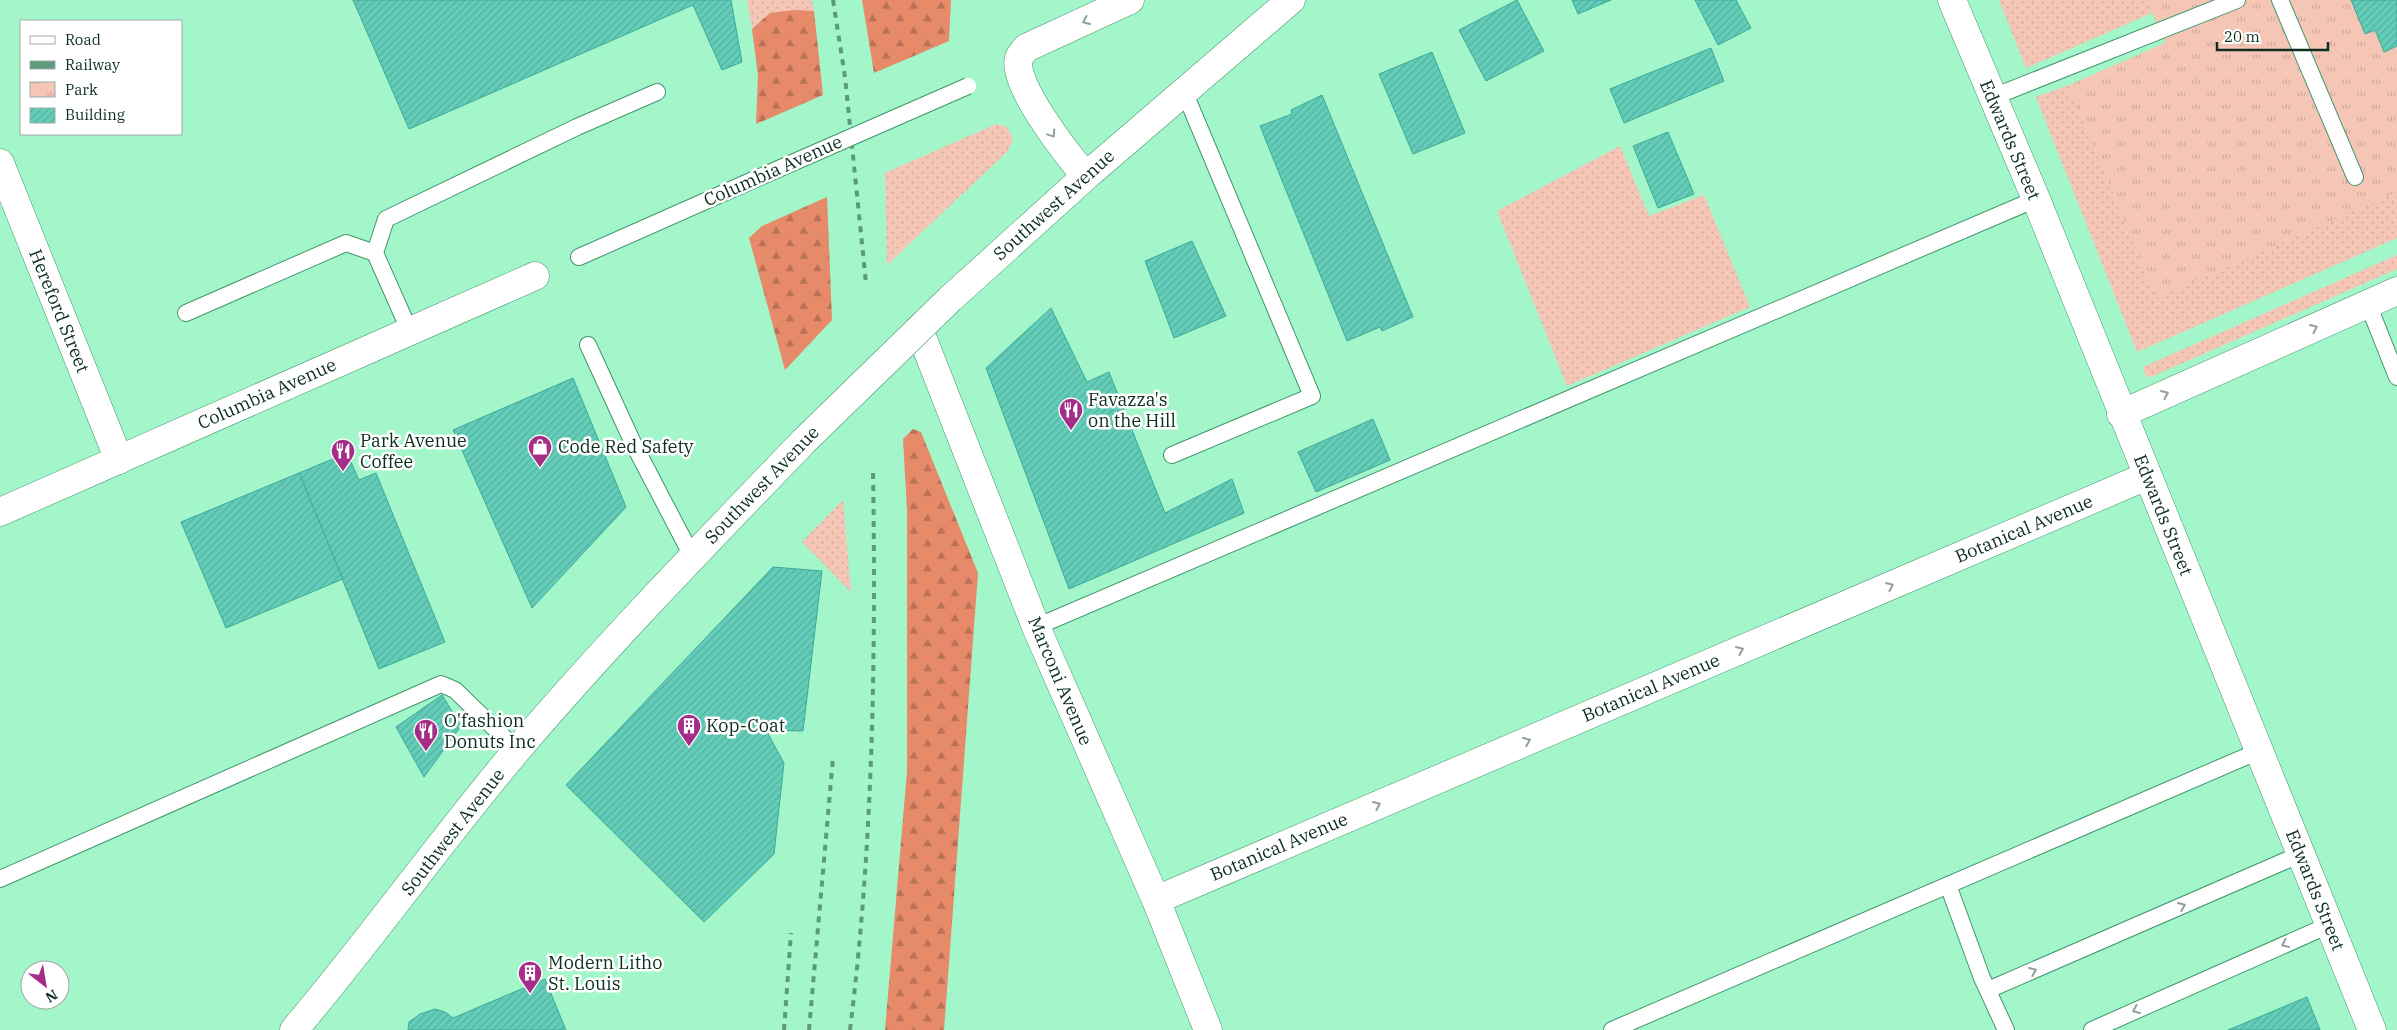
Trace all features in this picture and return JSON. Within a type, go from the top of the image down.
[{"type":"street","name":"Southwest Avenue","points":[[294,1030],[517,750],[692,556],[802,442],[950,299],[1086,176],[1291,0]]},
{"type":"street","name":"Edwards Street","points":[[1952,0],[2036,199],[2121,414],[2372,1030]]},
{"type":"street","points":[[1086,176],[1063,150],[1042,118],[1018,72],[1018,58],[1026,48],[1127,1]]},
{"type":"street","name":"Hereford Street","points":[[0,164],[118,460]]},
{"type":"street","name":"Columbia Avenue","points":[[0,512],[535,276]]},
{"type":"street","points":[[2121,414],[2397,291]]},
{"type":"street","name":"Marconi Avenue","points":[[919,329],[1036,627],[1156,900],[1208,1030]]},
{"type":"street","name":"Botanical Avenue","points":[[1156,900],[2147,476]]},
{"type":"lane","points":[[1993,97],[2237,0]]},
{"type":"lane","points":[[2280,0],[2355,177]]},
{"type":"lane","name":"Columbia Avenue","points":[[579,257],[968,86]]},
{"type":"lane","points":[[1172,455],[1312,396],[1184,91]]},
{"type":"lane","points":[[410,332],[375,254],[386,219],[576,127],[657,92]]},
{"type":"lane","points":[[1036,627],[2036,199]]},
{"type":"lane","points":[[186,313],[346,243],[375,254]]},
{"type":"lane","points":[[2368,304],[2397,377]]},
{"type":"lane","points":[[588,345],[633,442],[692,556]]},
{"type":"lane","points":[[0,879],[441,684],[455,690],[517,750]]},
{"type":"lane","points":[[1612,1030],[2259,751]]},
{"type":"lane","points":[[1988,990],[2301,854]]},
{"type":"lane","points":[[1948,885],[1988,990],[2006,1030]]},
{"type":"lane","points":[[2092,1030],[2329,925]]},
{"type":"green space","points":[[747,0],[812,0],[814,11],[770,13],[752,29]]},
{"type":"green space","points":[[862,0],[951,0],[949,41],[874,73]]},
{"type":"green space","points":[[1999,0],[2147,0],[2152,13],[2026,68]]},
{"type":"green space","points":[[2147,0],[2351,0],[2365,33],[2375,30],[2384,52],[2397,46],[2397,192],[2156,298],[2069,85],[2165,43]]},
{"type":"green space","points":[[795,10],[814,11],[823,95],[756,124],[758,76],[752,29],[770,13]]},
{"type":"green space","points":[[2069,85],[2156,298],[2397,192],[2397,238],[2137,352],[2036,97]]},
{"type":"green space","points":[[996,124],[1007,127],[1013,139],[1008,151],[887,265],[885,173]]},
{"type":"green space","points":[[1620,146],[1649,216],[1704,195],[1750,307],[1567,386],[1497,211]]},
{"type":"green space","points":[[827,197],[832,320],[785,370],[749,238],[762,226]]},
{"type":"green space","points":[[2397,255],[2397,269],[2153,376],[2146,377],[2143,367]]},
{"type":"green space","points":[[913,429],[921,432],[978,573],[944,1030],[885,1030],[907,771],[907,511],[903,439]]},
{"type":"green space","points":[[843,500],[851,592],[802,542]]},
{"type":"building","points":[[353,0],[731,0],[742,62],[722,70],[693,5],[409,129]]},
{"type":"building","points":[[1517,0],[1544,51],[1486,81],[1459,30]]},
{"type":"building","points":[[1572,0],[1611,0],[1578,14]]},
{"type":"building","points":[[1695,0],[1736,0],[1751,28],[1718,45]]},
{"type":"building","points":[[2351,0],[2397,0],[2397,46],[2384,52],[2375,30],[2365,34]]},
{"type":"building","points":[[1711,48],[1724,81],[1624,123],[1610,89]]},
{"type":"building","points":[[1432,52],[1465,133],[1413,154],[1379,74]]},
{"type":"building","points":[[1322,95],[1413,317],[1382,331],[1380,327],[1347,341],[1260,126],[1292,114],[1291,110]]},
{"type":"building","points":[[1668,132],[1694,194],[1658,208],[1633,146]]},
{"type":"building","points":[[1192,241],[1226,316],[1174,338],[1145,261]]},
{"type":"building","name":"Favazza's on the Hill","points":[[1051,308],[1087,382],[1109,372],[1165,513],[1232,479],[1244,513],[1069,589],[986,368]]},
{"type":"building","name":"Code Red Safety","points":[[573,378],[626,507],[532,608],[453,430]]},
{"type":"building","points":[[1373,419],[1390,460],[1316,492],[1298,452]]},
{"type":"building","points":[[347,453],[359,480],[376,473],[445,642],[379,669],[299,473]]},
{"type":"building","points":[[299,473],[343,579],[226,628],[181,522]]},
{"type":"building","name":"Kop-Coat","points":[[773,567],[822,571],[803,731],[766,730],[784,763],[774,854],[704,922],[566,785]]},
{"type":"building","name":"O'fashion Donuts Inc","points":[[442,695],[461,726],[424,777],[396,727]]},
{"type":"building","name":"Modern Litho St. Louis","points":[[545,979],[566,1030],[408,1030],[409,1022],[420,1014],[435,1009],[445,1012],[453,1018]]},
{"type":"building","points":[[2307,997],[2320,1030],[2228,1030]]},
{"type":"railway","points":[[833,0],[845,77],[866,283]]},
{"type":"railway","points":[[850,1030],[864,891],[871,751],[874,611],[873,471]]},
{"type":"railway","points":[[809,1030],[833,758]]},
{"type":"railway","points":[[784,1030],[791,933]]},
{"type":"place","name":"Favazza's on the Hill","points":[[1071,431]]},
{"type":"place","name":"Code Red Safety","points":[[540,468]]},
{"type":"place","name":"Park Avenue Coffee","points":[[343,472]]},
{"type":"place","name":"Kop-Coat","points":[[689,747]]},
{"type":"place","name":"O'fashion Donuts Inc","points":[[426,752]]},
{"type":"place","name":"Modern Litho St. Louis","points":[[530,994]]}]
